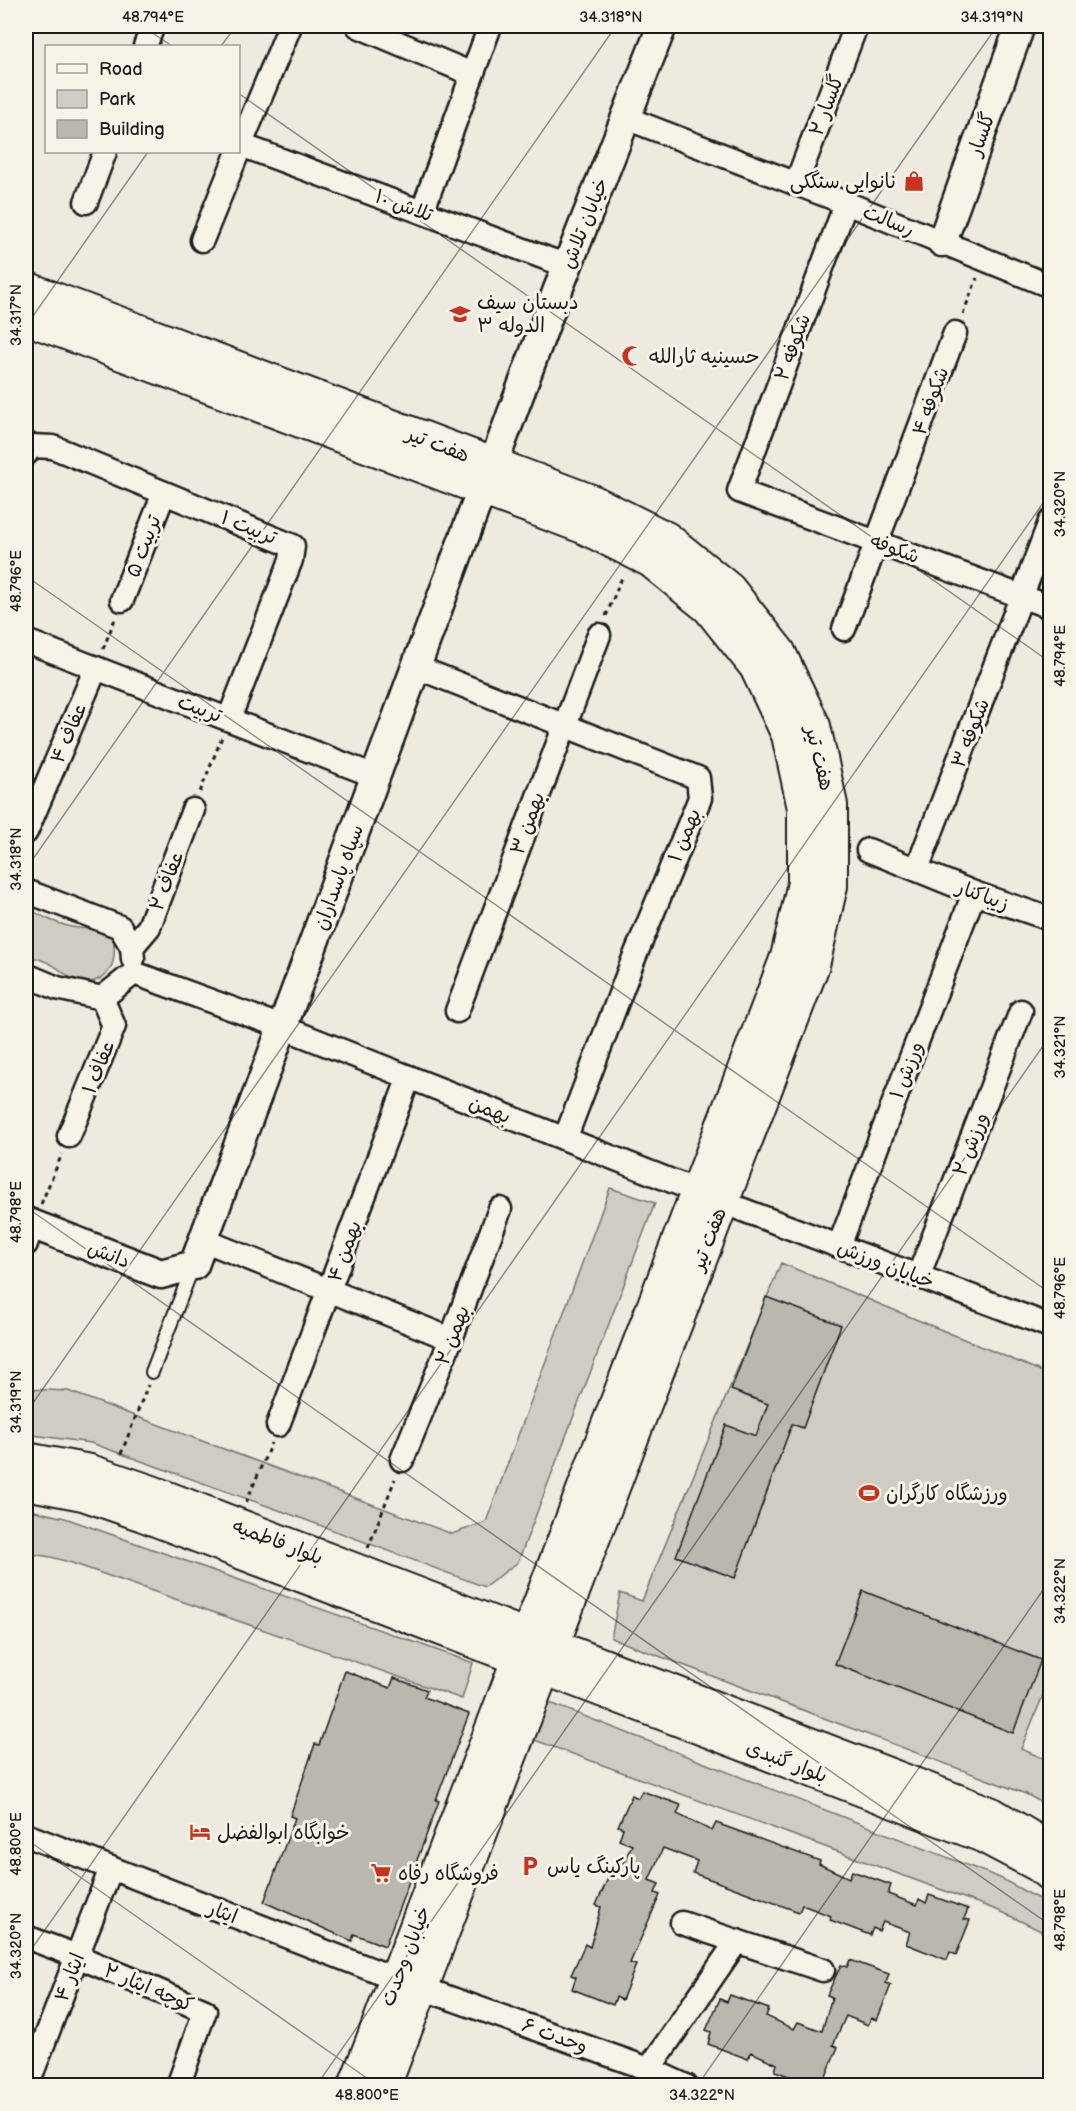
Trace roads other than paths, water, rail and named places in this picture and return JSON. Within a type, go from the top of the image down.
[{"type":"main road","name":"هفت تیر","points":[[26,288],[488,477],[583,528],[651,561],[709,608],[756,667],[788,735],[804,808],[804,883],[787,957],[710,1197]]},
{"type":"main road","name":"هفت تیر","points":[[26,318],[488,477],[594,502],[666,538],[729,589],[779,652],[814,726],[831,805],[831,886],[813,965],[710,1197],[536,1652]]},
{"type":"main road","name":"بلوار فاطمیه","points":[[26,1459],[90,1471],[237,1525],[359,1572],[536,1652]]},
{"type":"main road","name":"بلوار فاطمیه","points":[[26,1483],[83,1494],[536,1652]]},
{"type":"main road","name":"بلوار گنبدی","points":[[536,1652],[992,1814],[1050,1849]]},
{"type":"main road","name":"بلوار گنبدی","points":[[536,1652],[983,1836],[1038,1865],[1050,1875]]},
{"type":"main road","name":"خیابان وحدت","points":[[355,2085],[409,1983],[536,1652]]},
{"type":"main road","name":"خیابان وحدت","points":[[384,2085],[409,1983]]},
{"type":"street","points":[[145,45],[153,26]]},
{"type":"street","points":[[240,147],[290,26]]},
{"type":"street","points":[[358,26],[472,74]]},
{"type":"street","points":[[422,212],[490,26]]},
{"type":"street","name":"خیابان تلاش","points":[[488,477],[567,266],[662,26]]},
{"type":"street","name":"گلسار ۲","points":[[796,184],[856,26]]},
{"type":"street","name":"گلسار","points":[[942,242],[1020,26]]},
{"type":"street","name":"رسالت","points":[[626,118],[846,203],[1050,286]]},
{"type":"street","name":"تلاش ۱۰","points":[[240,149],[422,212],[567,266]]},
{"type":"street","points":[[86,202],[105,153]]},
{"type":"street","points":[[202,240],[237,153]]},
{"type":"street","name":"شکوفه ۲","points":[[739,491],[846,203]]},
{"type":"street","name":"شکوفه ۴","points":[[844,628],[955,333]]},
{"type":"street","name":"تربیت ۱","points":[[28,450],[53,447],[293,546],[291,560],[229,720]]},
{"type":"street","name":"سپاه پاسداران","points":[[198,1253],[488,477]]},
{"type":"street","name":"شکوفه","points":[[739,491],[1050,607]]},
{"type":"street","name":"تربیت ۵","points":[[122,600],[164,493]]},
{"type":"street","name":"شکوفه ۳","points":[[917,869],[1050,522]]},
{"type":"street","name":"بهمن ۳","points":[[457,1011],[599,635]]},
{"type":"street","name":"تربیت","points":[[26,640],[375,776]]},
{"type":"street","name":"بهمن ۱","points":[[416,667],[698,778],[700,798],[632,963],[565,1139]]},
{"type":"street","name":"عفاف ۴","points":[[26,832],[96,668]]},
{"type":"street","name":"عفاف ۲","points":[[132,947],[149,927],[193,810]]},
{"type":"street","name":"زیباکنار","points":[[868,850],[974,893],[1050,919]]},
{"type":"street","points":[[26,891],[120,927],[132,947],[134,973],[102,998],[57,988],[26,975]]},
{"type":"street","name":"ورزش ۱","points":[[839,1246],[974,893]]},
{"type":"street","name":"بهمن","points":[[134,973],[282,1027],[710,1197]]},
{"type":"street","name":"عفاف ۱","points":[[69,1136],[114,1026],[102,998]]},
{"type":"street","name":"ورزش ۲","points":[[918,1277],[1021,1011]]},
{"type":"street","name":"بهمن ۴","points":[[278,1425],[409,1077]]},
{"type":"street","name":"خیابان ورزش","points":[[710,1197],[1050,1326]]},
{"type":"street","name":"بهمن ۲","points":[[402,1460],[500,1209]]},
{"type":"street","name":"دانش","points":[[28,1230],[160,1274],[198,1253]]},
{"type":"street","points":[[198,1253],[330,1291],[451,1339]]},
{"type":"street","name":"ایثار","points":[[26,1835],[409,1983]]},
{"type":"street","name":"ایثار ۴","points":[[27,2085],[111,1868]]},
{"type":"street","points":[[682,1923],[823,1970]]},
{"type":"street","name":"کوچه ایثار ۲","points":[[26,1937],[77,1956],[205,2011],[178,2085]]},
{"type":"street","points":[[649,2069],[737,1941]]},
{"type":"street","name":"وحدت ۶","points":[[409,1983],[649,2069],[686,2085]]},
{"type":"lane","points":[[153,1372],[198,1253]]},
{"type":"place","name":"نانوایی سنگکی","points":[[914,181]]},
{"type":"place","name":"دبستان سیف الدوله ۳","points":[[460,314]]},
{"type":"place","name":"حسینیه ثارالله","points":[[632,356]]},
{"type":"place","name":"ورزشگاه کارگران","points":[[869,1493]]},
{"type":"place","name":"خوابگاه ابوالفضل","points":[[200,1832]]},
{"type":"place","name":"پارکینگ یاس","points":[[530,1866]]},
{"type":"place","name":"فروشگاه رفاه","points":[[381,1873]]}]
